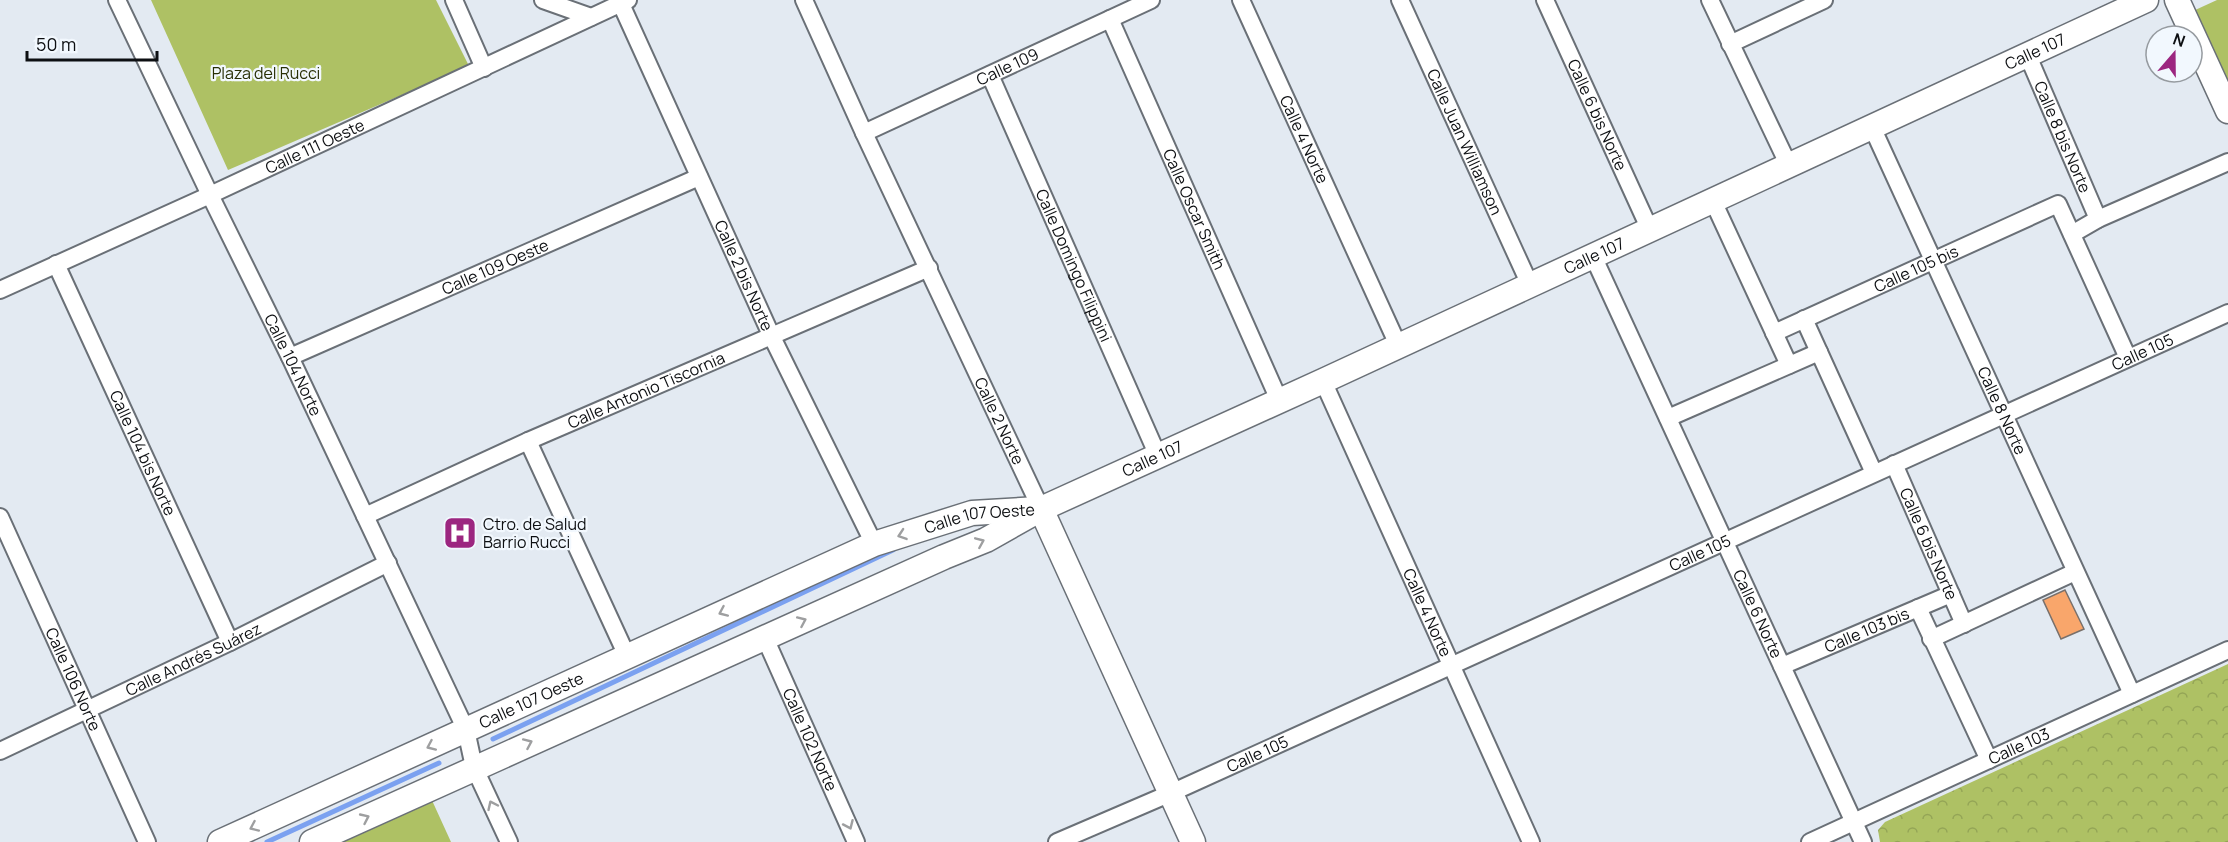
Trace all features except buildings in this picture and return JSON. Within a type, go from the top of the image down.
[{"type":"street","name":"Calle 104 Norte","points":[[117,0],[290,357],[466,730],[474,767]]},
{"type":"street","points":[[454,0],[484,68]]},
{"type":"street","points":[[543,0],[591,18]]},
{"type":"street","name":"Calle 109","points":[[864,133],[1151,0]]},
{"type":"street","name":"Calle 4 Norte","points":[[1241,0],[1398,345]]},
{"type":"street","name":"Calle Juan Williamson","points":[[1400,0],[1530,285]]},
{"type":"street","name":"Calle 6 bis Norte","points":[[1545,0],[1650,230]]},
{"type":"street","points":[[1710,0],[1789,166]]},
{"type":"street","points":[[1730,44],[1824,0]]},
{"type":"street","name":"Calle 107","points":[[1041,509],[2146,0]]},
{"type":"street","points":[[2177,0],[2228,111]]},
{"type":"street","name":"Calle 111 Oeste","points":[[0,290],[624,2]]},
{"type":"street","name":"Calle 2 bis Norte","points":[[624,2],[699,177],[772,337],[874,544]]},
{"type":"street","name":"Calle 2 Norte","points":[[810,2],[864,133],[1041,509],[1193,842]]},
{"type":"street","name":"Calle Oscar Smith","points":[[1110,19],[1279,400]]},
{"type":"street","name":"Calle 8 bis Norte","points":[[2028,56],[2098,219]]},
{"type":"street","name":"Calle Domingo Filippini","points":[[990,75],[1158,456]]},
{"type":"street","name":"Calle 8 Norte","points":[[1872,128],[2132,694]]},
{"type":"street","points":[[2072,234],[2098,219],[2228,162]]},
{"type":"street","name":"Calle 109 Oeste","points":[[290,357],[699,177]]},
{"type":"street","points":[[1713,201],[1789,365]]},
{"type":"street","name":"Calle 8 bis Norte","points":[[2058,204],[2128,358]]},
{"type":"street","name":"Calle 105 bis","points":[[1774,333],[2058,204]]},
{"type":"street","name":"Calle 6 Norte","points":[[1593,256],[1863,842]]},
{"type":"street","name":"Calle 104 bis Norte","points":[[56,264],[230,642]]},
{"type":"street","name":"Calle Antonio Tiscornia","points":[[364,516],[528,441],[929,268]]},
{"type":"street","name":"Calle 105","points":[[1057,842],[1171,793],[2228,313]]},
{"type":"street","points":[[1804,319],[1874,473]]},
{"type":"street","points":[[1668,418],[1819,352]]},
{"type":"street","name":"Calle 4 Norte","points":[[1323,381],[1531,842]]},
{"type":"street","points":[[528,441],[627,656]]},
{"type":"street","name":"Calle 6 bis Norte","points":[[1894,464],[1964,624]]},
{"type":"street","name":"Calle 107 Oeste","points":[[220,842],[874,544],[972,513],[1041,509]]},
{"type":"street","name":"Calle 107 Oeste","points":[[312,842],[474,767],[986,540],[1041,509]]},
{"type":"street","name":"Calle 106 Norte","points":[[0,517],[147,842]]},
{"type":"street","name":"Calle Andrés Suárez","points":[[0,751],[230,642],[387,563]]},
{"type":"street","points":[[1930,639],[2075,572]]},
{"type":"street","name":"Calle 103 bis","points":[[1782,666],[1951,594]]},
{"type":"street","points":[[1918,608],[1930,639],[1989,760]]},
{"type":"street","name":"Calle 102 Norte","points":[[765,638],[856,842]]},
{"type":"street","name":"Calle 103","points":[[1810,842],[2228,650]]},
{"type":"street","points":[[474,767],[509,842]]},
{"type":"green space","name":"Plaza del Rucci","points":[[151,0],[436,0],[469,66],[228,170]]},
{"type":"green space","points":[[2217,0],[2228,0],[2228,89],[2204,36],[2204,24],[2199,24],[2193,11]]},
{"type":"green space","points":[[2228,664],[2228,842],[1880,842],[1878,830],[1885,822]]},
{"type":"green space","points":[[430,796],[451,842],[332,842]]},
{"type":"waterway","points":[[493,739],[893,550]]},
{"type":"waterway","points":[[267,842],[439,763]]},
{"type":"place","name":"Ctro. de Salud Barrio Rucci","points":[[460,533]]}]
